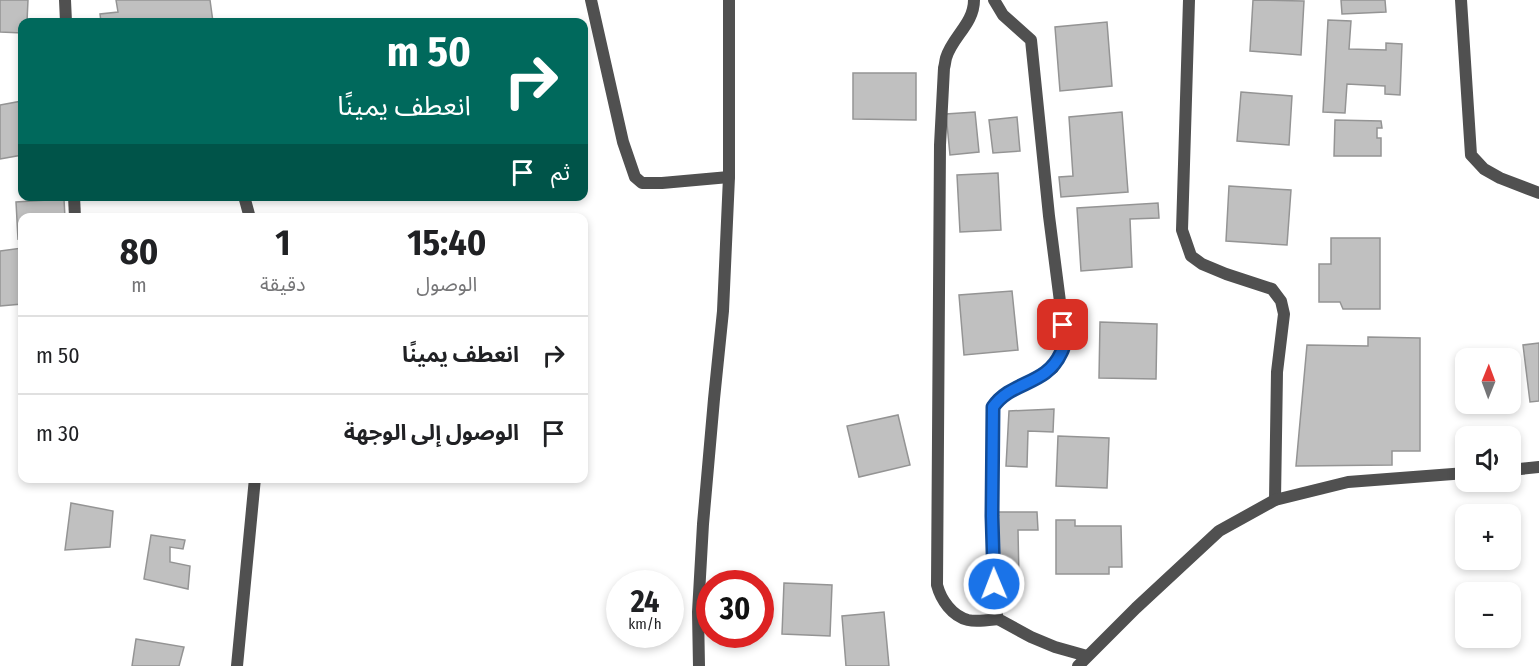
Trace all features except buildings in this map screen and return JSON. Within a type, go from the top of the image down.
[{"type":"street","points":[[65,0],[66,18]]},
{"type":"street","points":[[591,0],[623,142],[635,177],[642,183],[729,177]]},
{"type":"street","points":[[699,666],[698,612],[703,535],[723,311],[729,177],[729,0]]},
{"type":"street","points":[[975,0],[970,19],[946,58],[944,69],[940,145],[937,585],[944,603],[969,620],[998,620],[1054,647],[1087,656]]},
{"type":"street","points":[[994,0],[1003,15],[1031,40],[1064,345],[1053,368],[998,399],[993,407],[992,516],[995,606],[998,620]]},
{"type":"street","points":[[1189,0],[1182,230],[1191,256],[1202,264],[1272,289],[1281,301],[1284,314],[1277,372],[1275,500]]},
{"type":"street","points":[[1461,0],[1471,156],[1484,169],[1500,178],[1539,193]]},
{"type":"street","points":[[1521,469],[1539,467]]},
{"type":"street","points":[[1078,666],[1220,531],[1275,500],[1348,482],[1455,474]]},
{"type":"street","points":[[237,666],[255,483]]},
{"type":"route","points":[[994,584],[993,407],[998,399],[1053,368],[1064,345],[1063,325]]}]
